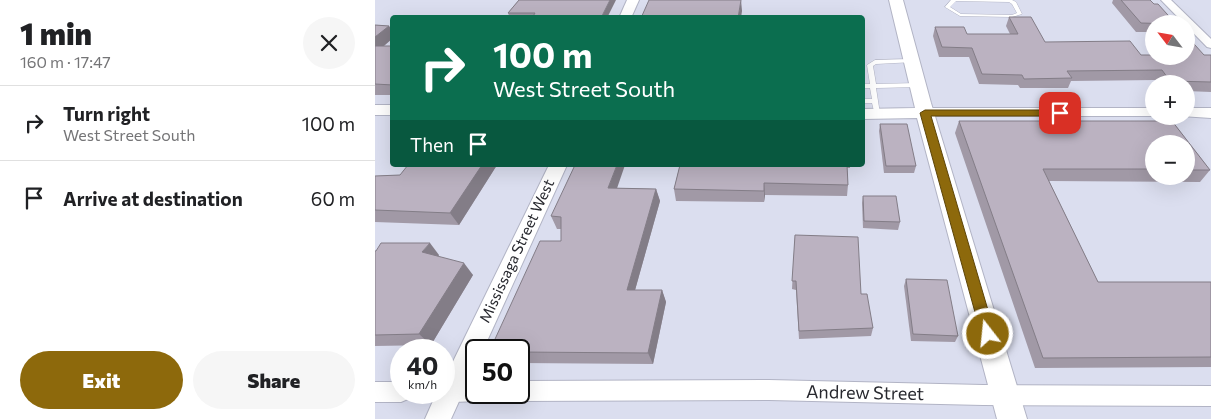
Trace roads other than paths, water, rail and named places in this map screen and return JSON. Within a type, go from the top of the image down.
[{"type":"main road","points":[[897,0],[925,113],[1008,407]]},
{"type":"main road","points":[[871,109],[925,113]]},
{"type":"main road","points":[[375,110],[390,110]]},
{"type":"street","points":[[626,15],[633,0]]},
{"type":"street","points":[[1166,0],[1211,45]]},
{"type":"street","points":[[925,113],[1145,113]]},
{"type":"street","points":[[1195,113],[1211,113]]},
{"type":"street","name":"Mississaga Street West","points":[[438,419],[457,391],[557,167]]},
{"type":"street","name":"Andrew Street","points":[[530,391],[769,390],[1008,407],[1211,396]]},
{"type":"street","points":[[375,392],[390,392]]},
{"type":"lane","points":[[956,0],[1005,0],[1014,3],[1019,14],[1012,16],[960,15],[947,7],[956,0]]},
{"type":"lane","points":[[871,109],[873,86],[870,65],[872,63],[912,61]]},
{"type":"lane","points":[[865,86],[918,85]]}]
